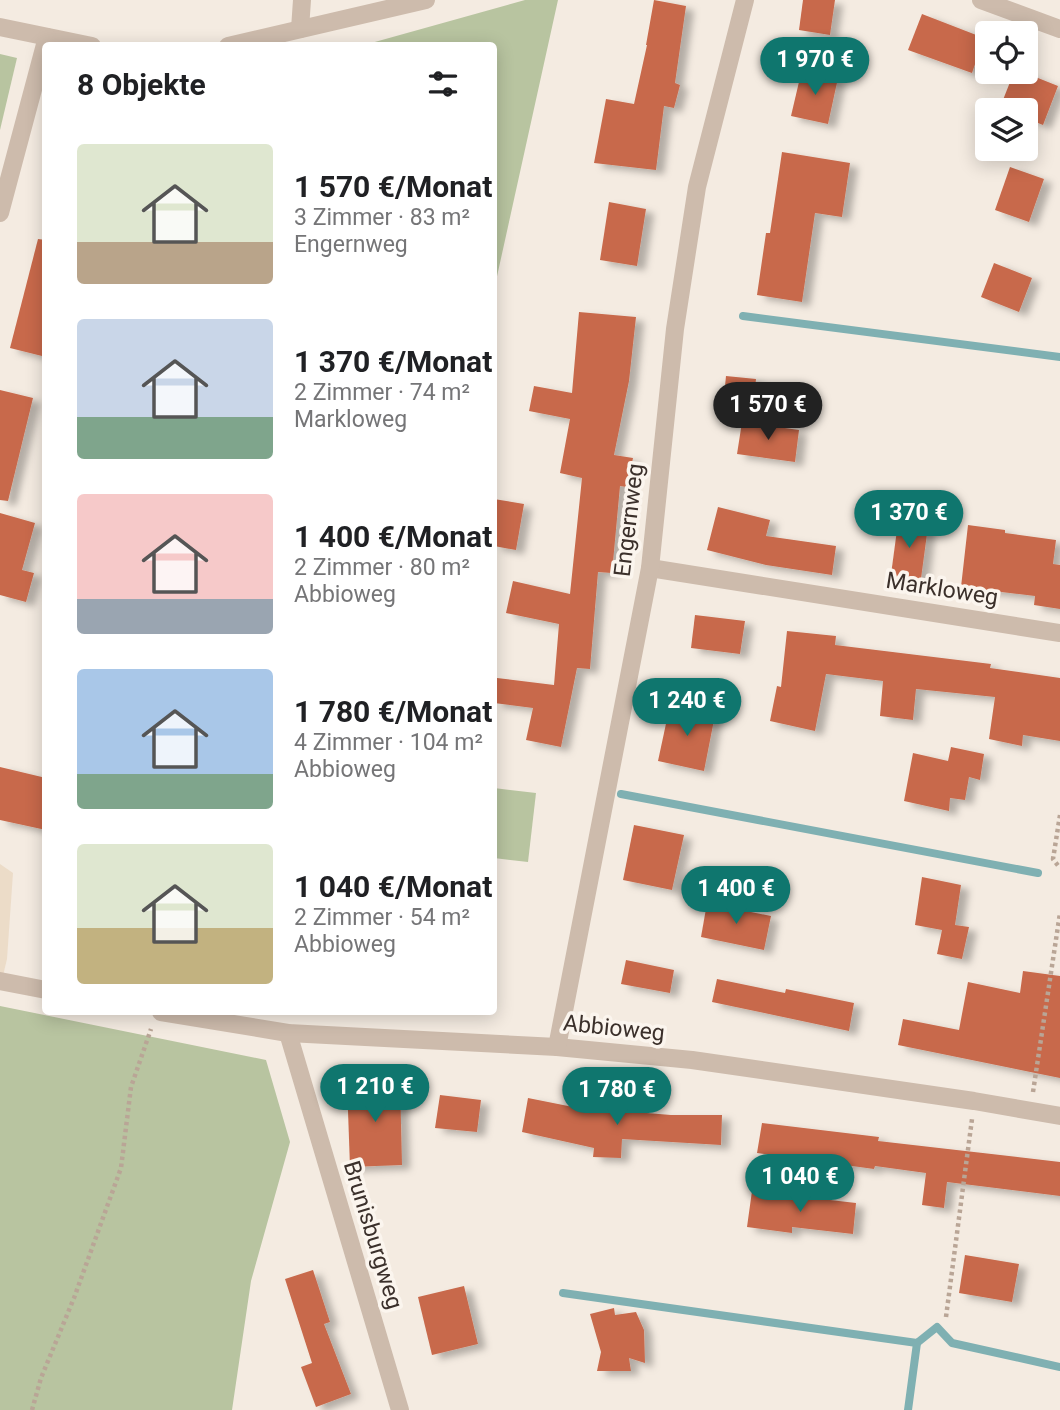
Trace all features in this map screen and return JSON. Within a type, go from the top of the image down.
[{"type":"street","points":[[300,29],[302,0]]},
{"type":"street","points":[[245,42],[426,0]]},
{"type":"street","name":"Engernweg","points":[[557,1046],[650,568],[675,329],[697,187],[745,0]]},
{"type":"street","points":[[981,0],[1060,29]]},
{"type":"street","points":[[0,27],[72,42]]},
{"type":"street","points":[[46,42],[47,37]]},
{"type":"street","points":[[1,208],[42,56]]},
{"type":"street","name":"Markloweg","points":[[650,568],[1060,633]]},
{"type":"street","points":[[0,981],[42,989]]},
{"type":"street","name":"Abbioweg","points":[[157,1018],[288,1033],[557,1046],[716,1063],[1060,1116]]},
{"type":"street","name":"Brunisburgweg","points":[[288,1033],[400,1410]]},
{"type":"path","points":[[1060,816],[1053,859],[1060,868]]},
{"type":"path","points":[[1030,1111],[1060,913]]},
{"type":"path","points":[[32,1410],[41,1378],[74,1298],[121,1168],[131,1087],[157,1018]]},
{"type":"path","points":[[946,1317],[974,1101]]},
{"type":"green space","points":[[525,0],[558,0],[497,276],[497,42],[375,42]]},
{"type":"green space","points":[[0,54],[17,58],[0,130]]},
{"type":"green space","points":[[497,788],[536,793],[528,862],[497,858]]},
{"type":"green space","points":[[0,1006],[266,1060],[290,1142],[251,1281],[232,1410],[0,1410]]},
{"type":"shaded area","points":[[0,864],[13,873],[7,959],[0,988]]},
{"type":"building","points":[[654,0],[686,6],[675,83],[680,85],[674,108],[664,106],[656,170],[594,163],[606,99],[634,104]]},
{"type":"building","points":[[803,0],[835,0],[830,35],[799,30]]},
{"type":"building","points":[[922,14],[975,35],[975,64],[972,73],[908,50]]},
{"type":"building","points":[[802,69],[838,78],[828,124],[791,116]]},
{"type":"building","points":[[1038,78],[1058,86],[1043,125],[1038,123],[1038,98],[1004,98],[1009,84],[1038,84]]},
{"type":"building","points":[[782,152],[850,163],[842,217],[815,213],[802,302],[757,295],[766,233],[770,233]]},
{"type":"building","points":[[1010,167],[1044,179],[1029,222],[995,210]]},
{"type":"building","points":[[609,202],[646,209],[637,266],[600,260]]},
{"type":"building","points":[[38,239],[42,240],[42,356],[10,348]]},
{"type":"building","points":[[994,263],[1032,278],[1019,312],[981,297]]},
{"type":"building","points":[[579,312],[636,317],[629,381],[614,455],[633,458],[627,487],[620,486],[612,573],[598,572],[590,669],[577,668],[561,747],[526,740],[533,708],[497,703],[497,678],[554,685],[559,624],[506,613],[513,581],[570,594],[582,478],[560,473],[570,419],[529,411],[534,386],[572,393]]},
{"type":"building","points":[[726,376],[756,379],[754,398],[724,396]]},
{"type":"building","points":[[0,390],[33,398],[8,501],[0,500]]},
{"type":"building","points":[[742,422],[799,430],[795,462],[737,454]]},
{"type":"building","points":[[497,500],[524,504],[516,550],[497,547]]},
{"type":"building","points":[[718,507],[770,520],[766,536],[836,546],[832,575],[766,565],[707,550]]},
{"type":"building","points":[[0,513],[35,523],[22,570],[34,573],[26,602],[0,595]]},
{"type":"building","points":[[899,515],[929,519],[920,586],[890,582]]},
{"type":"building","points":[[968,525],[1056,540],[1053,564],[1060,565],[1060,609],[1034,605],[1035,596],[961,587]]},
{"type":"building","points":[[695,615],[745,621],[740,654],[691,648]]},
{"type":"building","points":[[787,631],[836,636],[835,645],[991,664],[990,668],[1060,678],[1060,741],[1023,735],[1022,746],[989,739],[995,697],[916,689],[913,720],[880,716],[883,681],[826,674],[815,731],[770,721],[777,686],[781,687]]},
{"type":"building","points":[[670,705],[715,715],[704,771],[658,761]]},
{"type":"building","points":[[951,747],[984,754],[980,780],[969,777],[965,800],[950,798],[949,811],[904,801],[913,753],[948,761]]},
{"type":"building","points":[[0,767],[42,777],[42,829],[0,820]]},
{"type":"building","points":[[634,825],[684,835],[672,890],[623,880]]},
{"type":"building","points":[[922,877],[961,885],[955,925],[969,927],[962,959],[937,954],[942,930],[915,925]]},
{"type":"building","points":[[707,903],[771,916],[764,950],[701,937]]},
{"type":"building","points":[[626,960],[674,970],[670,993],[621,984]]},
{"type":"building","points":[[1023,971],[1060,976],[1060,1078],[898,1045],[903,1019],[959,1030],[968,982],[1020,993]]},
{"type":"building","points":[[717,979],[854,1003],[849,1031],[712,1002]]},
{"type":"building","points":[[400,1082],[402,1165],[350,1167],[347,1083]]},
{"type":"building","points":[[440,1095],[481,1100],[477,1132],[435,1128]]},
{"type":"building","points":[[528,1098],[573,1107],[671,1115],[722,1115],[721,1145],[622,1139],[621,1158],[593,1157],[594,1148],[522,1132]]},
{"type":"building","points":[[762,1123],[879,1137],[878,1141],[1060,1162],[1060,1196],[947,1182],[944,1208],[922,1205],[926,1173],[875,1166],[874,1169],[757,1153]]},
{"type":"building","points":[[752,1191],[856,1203],[853,1234],[792,1227],[792,1233],[747,1227]]},
{"type":"building","points":[[965,1255],[1019,1264],[1012,1302],[959,1293]]},
{"type":"building","points":[[313,1270],[330,1322],[324,1324],[351,1394],[316,1407],[301,1367],[312,1363],[285,1279]]},
{"type":"building","points":[[464,1286],[478,1344],[432,1355],[418,1297]]},
{"type":"building","points":[[614,1308],[615,1315],[636,1312],[644,1330],[645,1363],[629,1358],[631,1371],[597,1371],[601,1352],[590,1314]]},
{"type":"waterway","points":[[743,316],[1060,357]]},
{"type":"waterway","points":[[621,794],[1038,873]]},
{"type":"waterway","points":[[563,1293],[917,1343],[937,1327],[952,1343],[1060,1367]]},
{"type":"waterway","points":[[908,1410],[917,1343]]}]
